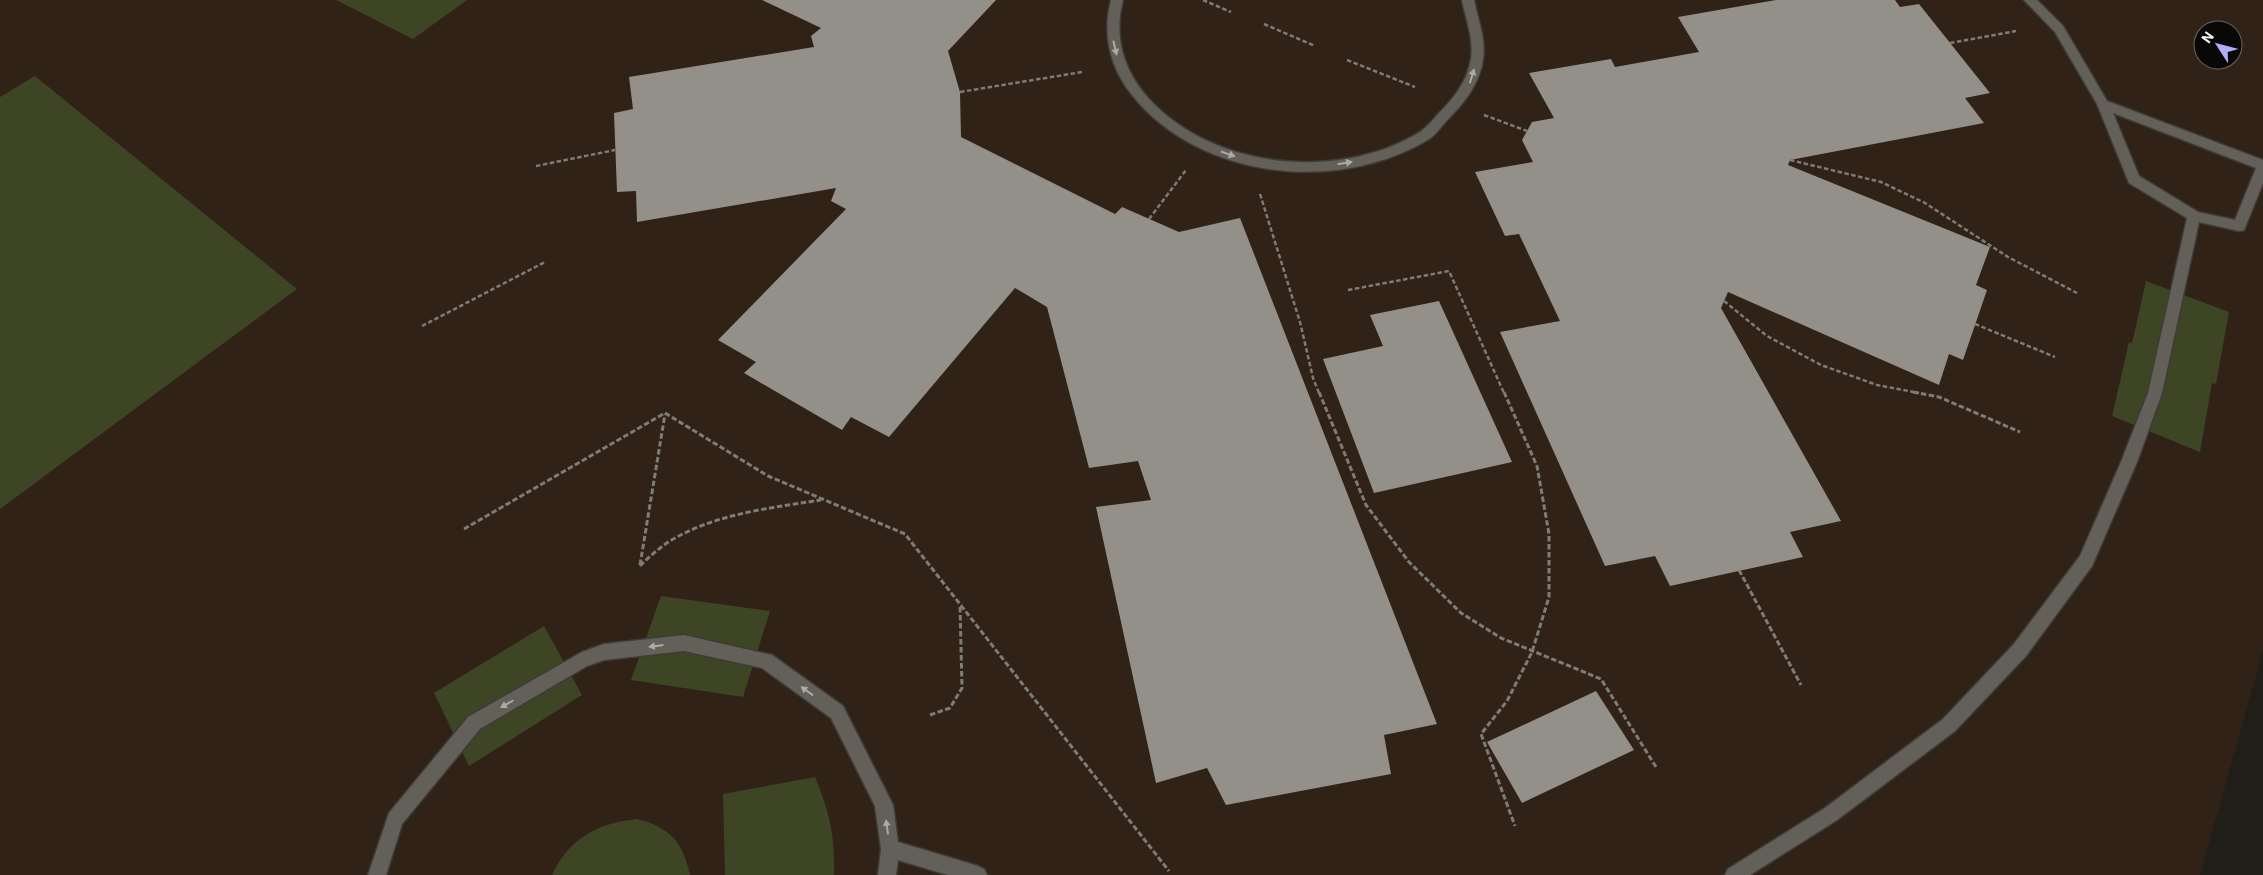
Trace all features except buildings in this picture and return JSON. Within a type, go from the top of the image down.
[{"type":"lane","points":[[1117,0],[1112,34],[1119,66],[1138,97],[1166,124],[1204,146],[1248,160],[1296,167],[1344,164],[1388,153],[1426,134],[1457,104],[1472,80],[1478,49],[1476,26],[1468,0]]},
{"type":"lane","points":[[2030,0],[2059,29],[2103,104],[2134,179],[2194,216],[2239,226],[2263,166],[2103,104]]},
{"type":"lane","points":[[1734,875],[1831,814],[1950,725],[2020,650],[2086,561],[2129,462],[2155,393],[2194,216]]},
{"type":"lane","points":[[377,875],[395,819],[474,723],[582,660],[604,652],[684,643],[766,661],[836,712],[884,805],[890,849],[887,875]]},
{"type":"lane","points":[[890,849],[978,875]]},
{"type":"path","points":[[1203,0],[1231,12]]},
{"type":"path","points":[[1264,24],[1315,46]]},
{"type":"path","points":[[1950,43],[2016,31]]},
{"type":"path","points":[[1347,60],[1415,87]]},
{"type":"path","points":[[960,92],[1082,72]]},
{"type":"path","points":[[1484,116],[1527,131]]},
{"type":"path","points":[[536,166],[615,150]]},
{"type":"path","points":[[1790,160],[1881,182],[1925,203],[2008,257],[2077,293]]},
{"type":"path","points":[[1149,219],[1186,170]]},
{"type":"path","points":[[1260,194],[1300,322],[1313,378],[1366,505],[1409,562],[1461,613],[1501,638],[1601,679],[1656,768]]},
{"type":"path","points":[[422,326],[545,262]]},
{"type":"path","points":[[1348,290],[1449,271],[1537,466],[1549,534],[1549,597],[1532,652],[1507,701],[1481,734],[1515,826]]},
{"type":"path","points":[[1724,301],[1767,336],[1820,365],[1877,385],[1939,397],[2020,432]]},
{"type":"path","points":[[1975,324],[2055,357]]},
{"type":"path","points":[[665,413],[640,566],[669,542],[697,527],[763,510],[823,500]]},
{"type":"path","points":[[665,413],[768,476],[905,534],[1169,871]]},
{"type":"path","points":[[464,529],[665,413]]},
{"type":"path","points":[[1739,570],[1802,685]]},
{"type":"path","points":[[930,715],[950,708],[962,688],[960,604]]},
{"type":"shaded area","points":[[0,0],[2263,0],[2263,651],[2200,875],[0,875]]},
{"type":"green space","points":[[336,0],[467,0],[413,39]]},
{"type":"green space","points":[[35,76],[297,289],[0,509],[0,97]]},
{"type":"green space","points":[[2146,281],[2229,312],[2216,384],[2212,383],[2200,452],[2112,416],[2129,342],[2132,343]]},
{"type":"green space","points":[[661,596],[770,611],[743,697],[631,680]]},
{"type":"green space","points":[[544,626],[582,695],[469,766],[434,693]]},
{"type":"green space","points":[[815,777],[830,825],[834,849],[834,875],[725,875],[723,794]]},
{"type":"green space","points":[[637,819],[658,827],[673,838],[683,853],[690,875],[552,875],[567,851],[586,835],[610,824]]}]
